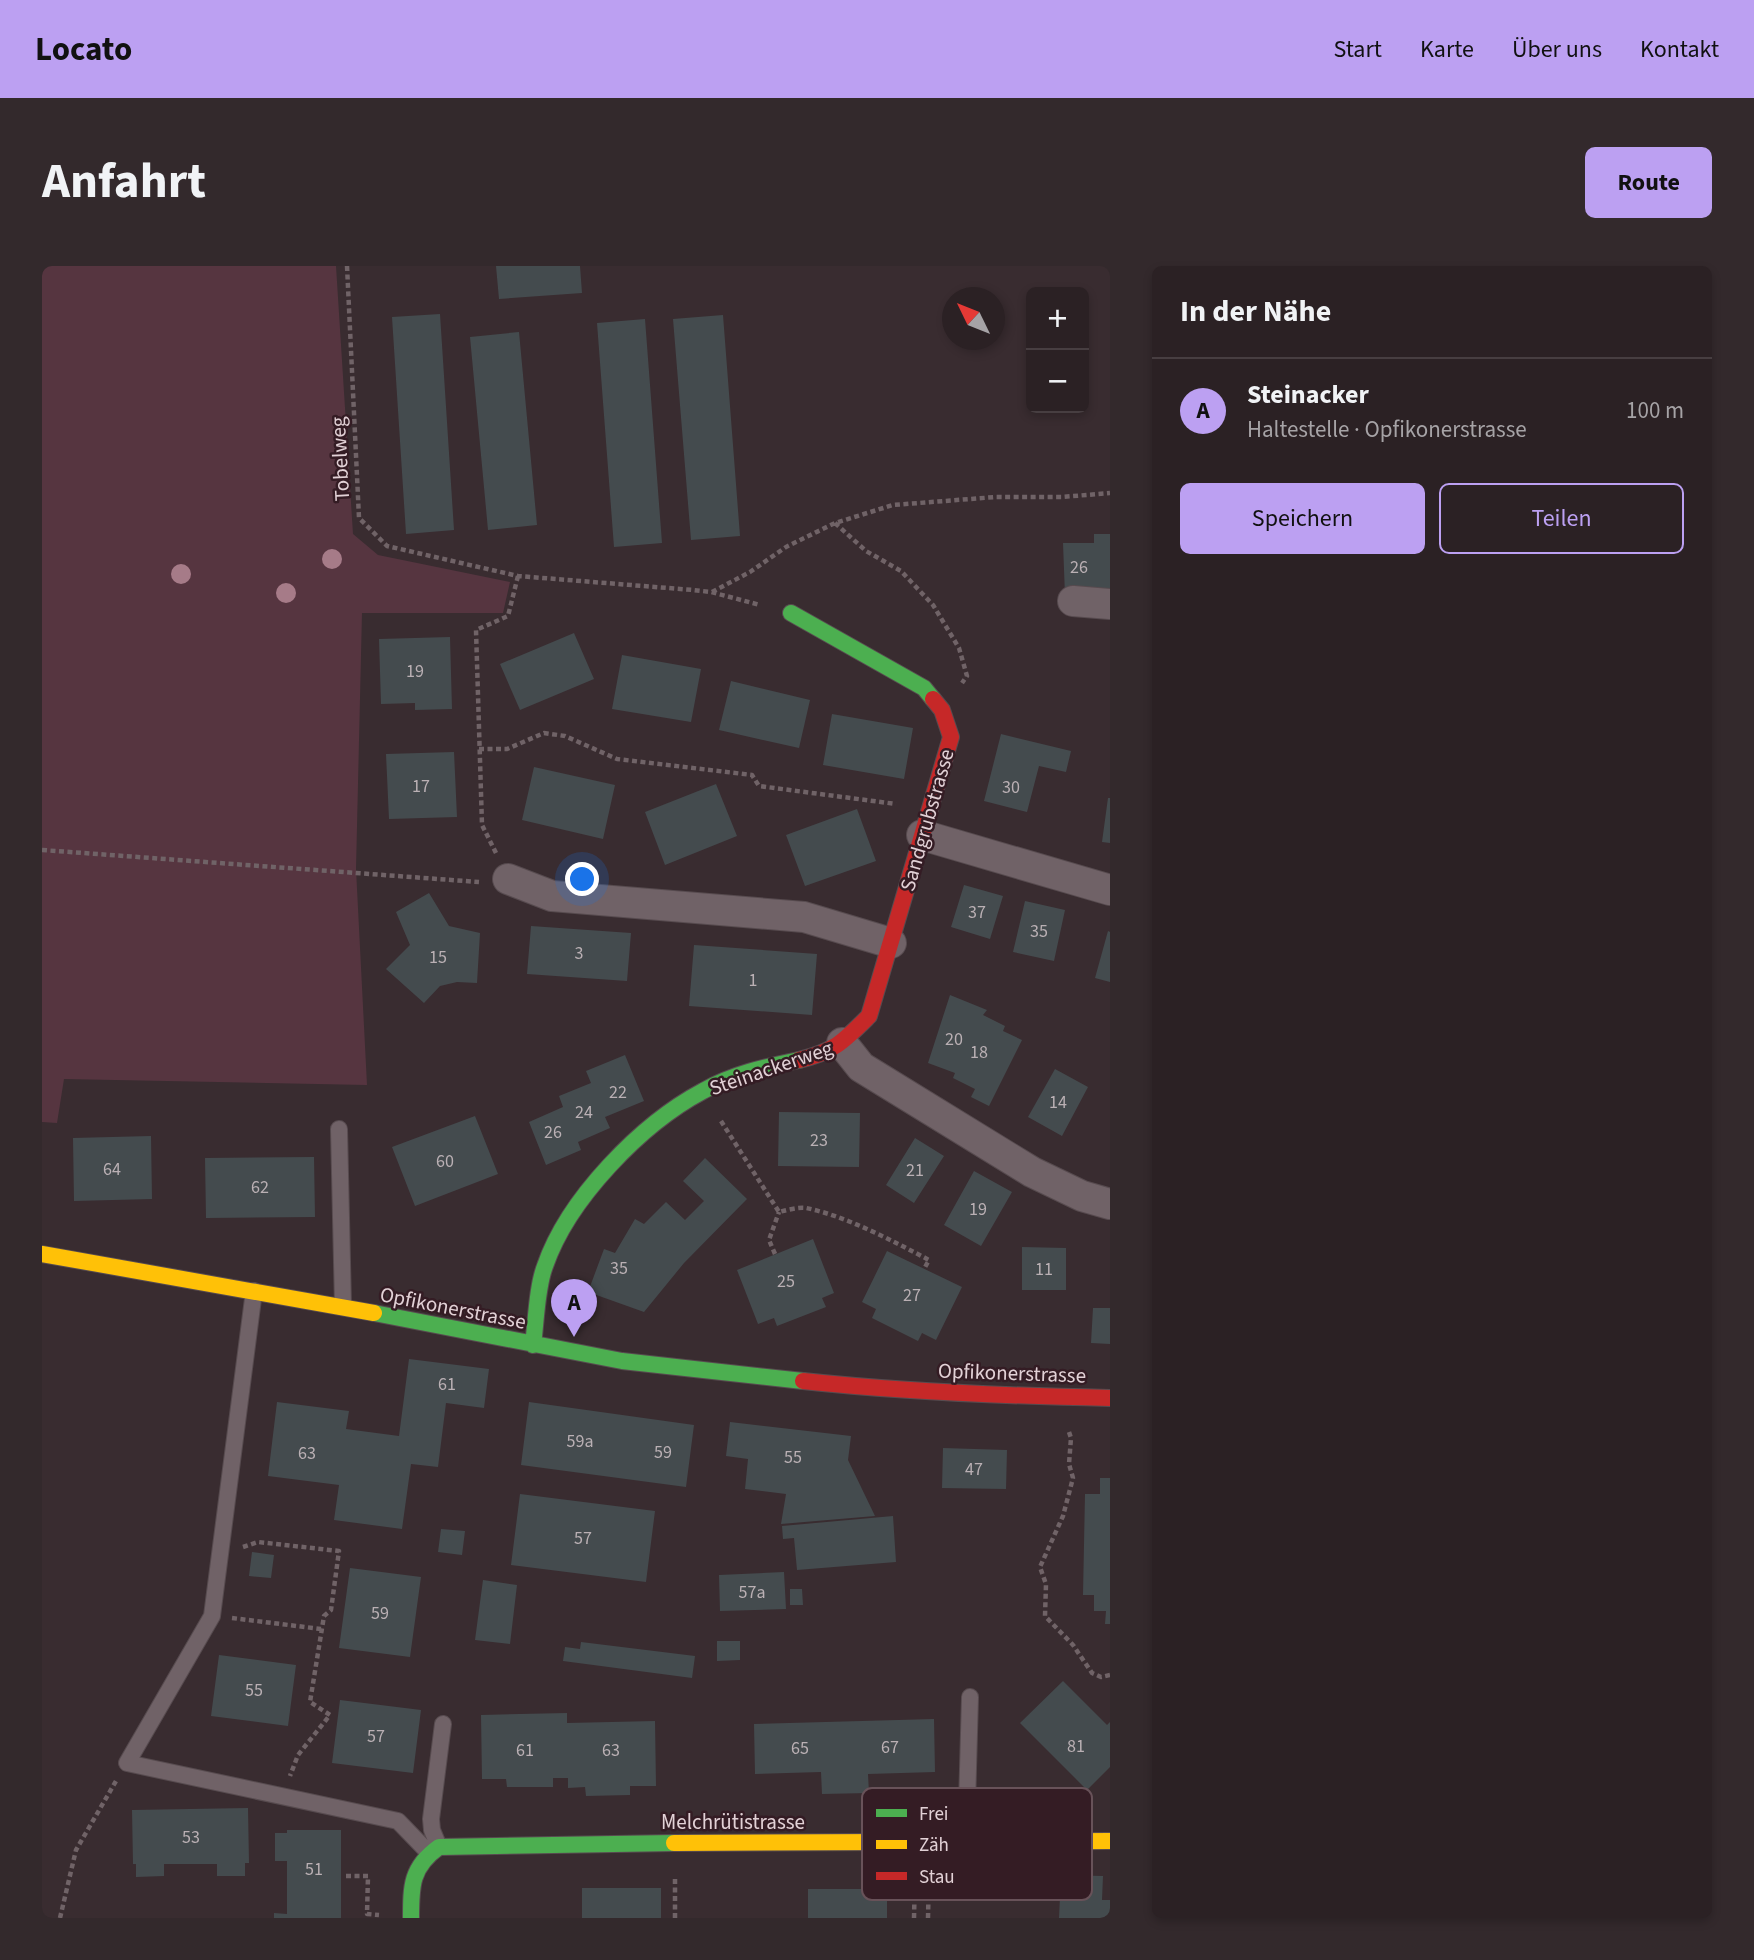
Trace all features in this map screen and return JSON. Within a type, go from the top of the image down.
[{"type":"street","points":[[1073,601],[1110,604]]},
{"type":"street","points":[[791,613],[925,688],[942,710]]},
{"type":"street","name":"Sandgrubstrasse","points":[[842,1043],[869,1016],[891,943],[951,737],[942,710]]},
{"type":"street","points":[[922,835],[1110,890]]},
{"type":"street","points":[[508,879],[552,896],[804,917],[891,943]]},
{"type":"street","name":"Steinackerweg","points":[[533,1345],[544,1267],[572,1210],[606,1168],[660,1120],[702,1091],[750,1070],[821,1055],[842,1043],[861,1067],[1032,1172],[1082,1196],[1110,1203]]},
{"type":"street","name":"Opfikonerstrasse","points":[[42,1254],[622,1361],[859,1387],[986,1395],[1110,1398]]},
{"type":"street","name":"Melchrütistrasse","points":[[1092,1841],[1110,1841]]},
{"type":"street","name":"Melchrütistrasse","points":[[434,1850],[862,1844]]},
{"type":"street","points":[[411,1918],[411,1886],[419,1862],[434,1850]]},
{"type":"lane","points":[[340,1129],[343,1308]]},
{"type":"lane","points":[[254,1291],[212,1616],[127,1763],[398,1821],[434,1850]]},
{"type":"lane","points":[[967,1788],[970,1697]]},
{"type":"lane","points":[[434,1850],[431,1819],[443,1724]]},
{"type":"path","name":"Tobelweg","points":[[347,266],[359,519],[387,546],[519,576],[711,592],[768,607]]},
{"type":"path","points":[[711,592],[750,572],[786,547],[835,523],[892,505],[1110,493]]},
{"type":"path","points":[[835,523],[866,551],[901,571],[933,605],[959,648],[967,676],[954,698],[942,710]]},
{"type":"path","points":[[482,825],[476,630],[508,616],[519,576]]},
{"type":"path","points":[[479,748],[507,749],[544,733],[565,736],[617,759],[752,775],[759,786],[901,805]]},
{"type":"path","points":[[42,850],[476,882]]},
{"type":"path","points":[[718,1116],[779,1212]]},
{"type":"path","points":[[779,1212],[804,1208],[846,1222],[886,1238],[929,1260],[924,1269]]},
{"type":"path","points":[[775,1254],[769,1240],[779,1212]]},
{"type":"path","points":[[1067,1427],[1071,1438],[1069,1465],[1073,1478],[1063,1516],[1040,1567],[1046,1584],[1045,1616],[1073,1646],[1092,1673],[1101,1677],[1110,1675]]},
{"type":"path","points":[[221,1543],[245,1547],[258,1542],[339,1551],[331,1610],[324,1616],[321,1629],[310,1702],[330,1715],[298,1755],[285,1788],[285,1797]]},
{"type":"path","points":[[212,1616],[321,1629]]},
{"type":"path","points":[[60,1918],[76,1850],[127,1763]]},
{"type":"path","points":[[675,1869],[675,1918]]},
{"type":"path","points":[[346,1876],[368,1876],[367,1914],[385,1915]]},
{"type":"path","points":[[914,1900],[914,1918]]},
{"type":"path","points":[[928,1900],[928,1918]]},
{"type":"shaded area","points":[[42,266],[336,266],[353,534],[378,555],[510,582],[503,613],[362,613],[356,869],[367,1085],[64,1079],[57,1123],[42,1122]]},
{"type":"building","points":[[496,266],[580,266],[582,293],[499,299]]},
{"type":"building","points":[[440,314],[454,530],[406,534],[392,317]]},
{"type":"building","points":[[723,315],[740,536],[691,540],[673,319]]},
{"type":"building","points":[[645,319],[662,543],[614,547],[597,323]]},
{"type":"building","points":[[519,332],[537,525],[488,530],[470,337]]},
{"type":"building","points":[[1094,534],[1110,534],[1110,589],[1065,596],[1063,543],[1094,543]]},
{"type":"building","points":[[574,633],[594,679],[520,710],[500,664]]},
{"type":"building","points":[[450,637],[452,709],[415,710],[415,703],[381,704],[379,639]]},
{"type":"building","points":[[622,655],[701,669],[691,722],[612,709]]},
{"type":"building","points":[[731,681],[810,700],[799,748],[719,730]]},
{"type":"building","points":[[832,714],[913,728],[904,779],[823,765]]},
{"type":"building","points":[[1001,734],[1071,751],[1066,772],[1039,766],[1027,812],[984,801]]},
{"type":"building","points":[[454,752],[457,817],[389,819],[386,754]]},
{"type":"building","points":[[534,767],[615,785],[603,839],[522,820]]},
{"type":"building","points":[[716,784],[737,836],[665,865],[645,812]]},
{"type":"building","points":[[1110,798],[1110,843],[1102,842]]},
{"type":"building","points":[[857,809],[876,861],[805,886],[786,835]]},
{"type":"building","points":[[964,885],[1003,896],[990,939],[951,927]]},
{"type":"building","points":[[429,893],[449,926],[480,933],[477,983],[457,982],[440,986],[424,1003],[386,969],[410,945],[396,912]]},
{"type":"building","points":[[1025,901],[1065,910],[1054,961],[1013,952]]},
{"type":"building","points":[[531,926],[631,933],[627,981],[527,974]]},
{"type":"building","points":[[1108,931],[1110,932],[1110,982],[1095,978]]},
{"type":"building","points":[[694,945],[817,954],[812,1015],[689,1006]]},
{"type":"building","points":[[950,995],[987,1010],[983,1015],[1005,1026],[1003,1031],[1022,1040],[989,1106],[971,1097],[975,1089],[953,1078],[955,1073],[928,1063]]},
{"type":"building","points":[[625,1055],[644,1101],[605,1117],[610,1128],[578,1142],[581,1150],[546,1165],[529,1122],[563,1107],[559,1096],[591,1083],[586,1071]]},
{"type":"building","points":[[1055,1069],[1088,1087],[1062,1136],[1028,1117]]},
{"type":"building","points":[[779,1112],[860,1113],[859,1167],[778,1166]]},
{"type":"building","points":[[475,1116],[498,1174],[415,1206],[392,1147]]},
{"type":"building","points":[[151,1136],[152,1199],[74,1201],[73,1138]]},
{"type":"building","points":[[915,1138],[944,1156],[914,1203],[886,1185]]},
{"type":"building","points":[[314,1157],[315,1217],[206,1218],[205,1158]]},
{"type":"building","points":[[705,1158],[747,1199],[684,1263],[644,1312],[588,1292],[604,1249],[615,1253],[635,1219],[644,1224],[666,1202],[685,1220],[704,1201],[683,1181]]},
{"type":"building","points":[[974,1171],[1012,1192],[981,1246],[944,1225]]},
{"type":"building","points":[[813,1239],[834,1293],[822,1298],[826,1307],[777,1326],[774,1318],[758,1324],[737,1270]]},
{"type":"building","points":[[1022,1247],[1066,1248],[1066,1290],[1022,1290]]},
{"type":"building","points":[[887,1251],[962,1287],[936,1340],[922,1333],[918,1341],[872,1318],[876,1309],[862,1302]]},
{"type":"building","points":[[1093,1308],[1110,1308],[1110,1344],[1091,1343]]},
{"type":"building","points":[[409,1359],[489,1369],[484,1408],[446,1403],[438,1467],[411,1464],[402,1529],[334,1520],[339,1485],[268,1476],[277,1402],[349,1411],[346,1429],[399,1436]]},
{"type":"building","points":[[529,1402],[694,1425],[686,1487],[521,1465]]},
{"type":"building","points":[[730,1422],[851,1436],[848,1460],[875,1516],[781,1524],[786,1494],[745,1489],[748,1459],[726,1456]]},
{"type":"building","points":[[943,1448],[1007,1450],[1006,1489],[942,1488]]},
{"type":"building","points":[[1100,1478],[1110,1478],[1110,1624],[1105,1624],[1106,1611],[1094,1611],[1094,1595],[1083,1595],[1085,1494],[1100,1494]]},
{"type":"building","points":[[520,1494],[655,1511],[646,1582],[511,1565]]},
{"type":"building","points":[[893,1516],[896,1562],[797,1570],[794,1538],[783,1539],[782,1526]]},
{"type":"building","points":[[441,1529],[465,1531],[462,1555],[438,1552]]},
{"type":"building","points":[[252,1552],[274,1555],[271,1578],[249,1576]]},
{"type":"building","points":[[350,1568],[421,1577],[410,1657],[339,1648]]},
{"type":"building","points":[[784,1572],[786,1609],[720,1611],[719,1575]]},
{"type":"building","points":[[483,1580],[517,1585],[510,1644],[475,1640]]},
{"type":"building","points":[[790,1589],[802,1589],[803,1605],[790,1605]]},
{"type":"building","points":[[717,1641],[740,1641],[740,1660],[717,1661]]},
{"type":"building","points":[[581,1642],[695,1656],[692,1678],[563,1661],[565,1647],[580,1649]]},
{"type":"building","points":[[219,1655],[296,1665],[288,1726],[211,1716]]},
{"type":"building","points":[[1063,1681],[1107,1725],[1110,1722],[1110,1767],[1089,1788],[1085,1788],[1020,1723]]},
{"type":"building","points":[[340,1700],[421,1710],[413,1773],[332,1763]]},
{"type":"building","points":[[567,1713],[567,1723],[655,1721],[656,1786],[630,1786],[630,1795],[586,1796],[585,1787],[568,1788],[568,1778],[553,1778],[553,1787],[507,1787],[506,1779],[482,1779],[481,1715]]},
{"type":"building","points":[[934,1719],[935,1772],[868,1774],[869,1788],[862,1788],[862,1793],[822,1794],[821,1772],[755,1774],[754,1724]]},
{"type":"building","points":[[248,1808],[249,1863],[245,1863],[245,1876],[217,1876],[217,1864],[164,1864],[164,1876],[136,1877],[136,1864],[133,1864],[132,1810]]},
{"type":"building","points":[[287,1830],[341,1830],[341,1918],[274,1918],[274,1913],[287,1914],[287,1861],[275,1861],[275,1833],[287,1833]]},
{"type":"building","points":[[1092,1876],[1103,1876],[1102,1900],[1110,1900],[1110,1918],[1059,1918],[1060,1900],[1092,1900]]},
{"type":"building","points":[[582,1888],[661,1888],[661,1918],[582,1918]]},
{"type":"building","points":[[808,1889],[862,1889],[862,1900],[887,1900],[887,1918],[808,1918]]},
{"type":"traffic: fast","points":[[791,613],[924,688],[933,699]]},
{"type":"traffic: fast","points":[[533,1345],[538,1294],[545,1266],[571,1215],[609,1166],[655,1123],[703,1091],[762,1068],[799,1060]]},
{"type":"traffic: fast","points":[[374,1313],[622,1361],[803,1381]]},
{"type":"traffic: fast","points":[[411,1918],[414,1878],[423,1862],[439,1847],[674,1843]]},
{"type":"traffic: slow","points":[[42,1254],[374,1313]]},
{"type":"traffic: slow","points":[[1092,1841],[1110,1841]]},
{"type":"traffic: slow","points":[[674,1843],[862,1842]]},
{"type":"traffic: jam","points":[[799,1060],[838,1044],[869,1016],[951,737],[942,710],[933,699]]},
{"type":"traffic: jam","points":[[803,1381],[957,1393],[1110,1398]]},
{"type":"place","name":"Steinacker","points":[[574,1337]]}]
